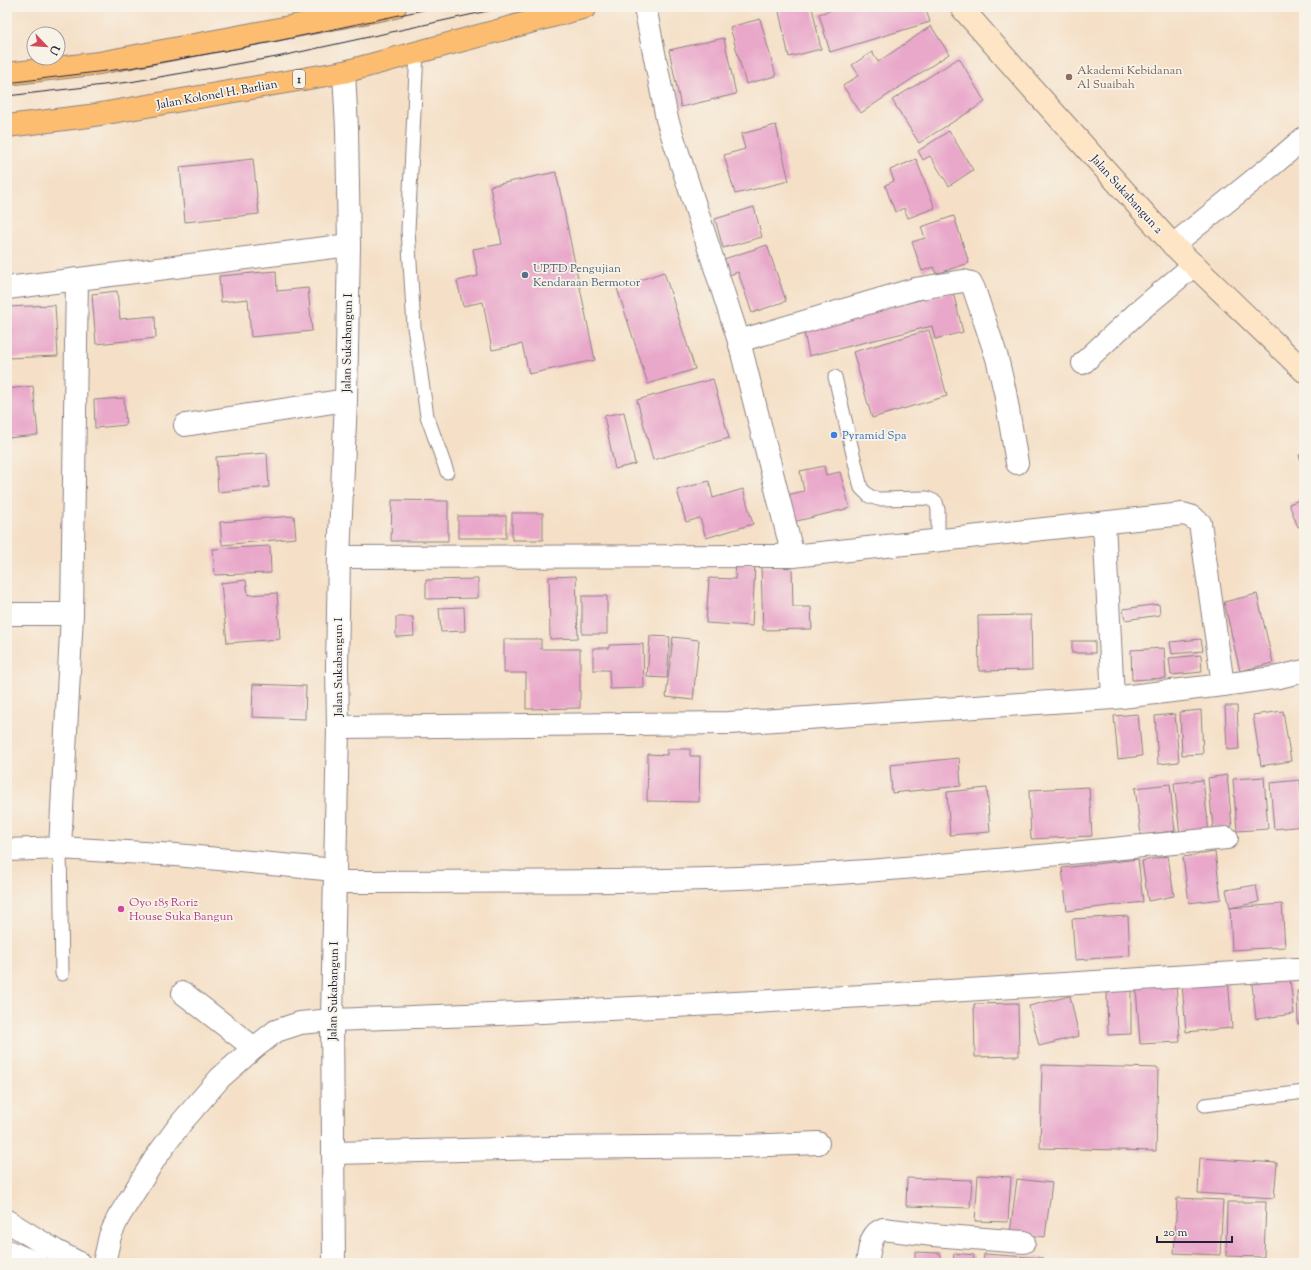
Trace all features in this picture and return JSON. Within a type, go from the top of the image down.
[{"type":"highway","name":"Jalan Kolonel H. Barlian","points":[[7,126],[89,116],[344,72],[586,7]]},
{"type":"highway","points":[[7,74],[99,63],[389,8]]},
{"type":"street","points":[[645,7],[667,119],[739,341],[793,556]]},
{"type":"street","name":"Jalan Sukabangun 2","points":[[961,7],[1173,245],[1304,371]]},
{"type":"street","name":"Jalan Sukabangun I","points":[[334,1263],[332,1020],[336,876],[338,727],[337,667],[339,557],[346,400],[349,245],[348,129],[344,72]]},
{"type":"street","points":[[1173,245],[1272,166],[1304,138]]},
{"type":"street","points":[[7,288],[349,245]]},
{"type":"street","points":[[1083,363],[1194,265]]},
{"type":"street","points":[[60,848],[72,614],[78,279]]},
{"type":"street","points":[[739,341],[915,289],[963,281],[971,283],[997,358],[1005,392],[1017,463]]},
{"type":"street","points":[[185,426],[346,400]]},
{"type":"street","points":[[339,557],[793,556],[1183,514],[1190,516],[1200,523],[1224,685]]},
{"type":"street","points":[[1104,523],[1113,698]]},
{"type":"street","points":[[7,614],[72,614]]},
{"type":"street","points":[[338,727],[729,723],[1113,698],[1224,685],[1279,677],[1304,671]]},
{"type":"street","points":[[7,850],[60,848],[176,855],[336,876],[662,881],[829,873],[982,861],[1227,838]]},
{"type":"street","points":[[104,1263],[110,1236],[118,1218],[156,1157],[181,1123],[220,1078],[254,1048],[276,1031],[300,1023],[332,1020],[770,1001],[1296,970]]},
{"type":"street","points":[[184,993],[254,1048]]},
{"type":"street","points":[[333,1153],[549,1148],[745,1146],[818,1143]]},
{"type":"street","points":[[7,1221],[56,1251],[79,1263]]},
{"type":"street","points":[[867,1263],[873,1236],[878,1231],[883,1229],[933,1235],[1024,1242]]},
{"type":"street","points":[[7,1251],[36,1263]]},
{"type":"lane","points":[[417,52],[408,230],[414,327],[427,416],[447,472]]},
{"type":"lane","points":[[835,377],[861,488],[869,496],[878,500],[927,498],[936,502],[938,510],[938,540]]},
{"type":"lane","points":[[60,848],[62,974]]},
{"type":"lane","points":[[1205,1105],[1304,1092]]},
{"type":"building","points":[[778,7],[812,7],[821,49],[789,57]]},
{"type":"building","points":[[838,7],[925,7],[930,22],[830,52],[819,14]]},
{"type":"building","points":[[760,19],[776,76],[746,84],[730,27]]},
{"type":"building","points":[[931,26],[949,54],[861,113],[843,86],[859,75],[852,65],[872,52],[878,62]]},
{"type":"building","points":[[724,38],[736,94],[681,107],[669,50]]},
{"type":"building","points":[[959,58],[985,102],[919,143],[892,100]]},
{"type":"building","points":[[776,125],[789,181],[735,194],[724,155],[745,149],[741,134]]},
{"type":"building","points":[[949,131],[973,170],[949,186],[930,156],[923,160],[918,151]]},
{"type":"building","points":[[253,159],[259,214],[185,222],[180,167]]},
{"type":"building","points":[[916,159],[935,208],[908,218],[904,208],[895,212],[885,185],[894,181],[890,170]]},
{"type":"building","points":[[556,172],[595,360],[529,374],[522,344],[492,350],[483,302],[463,306],[457,281],[478,276],[473,249],[502,244],[490,186]]},
{"type":"building","points":[[754,207],[762,237],[723,248],[715,219]]},
{"type":"building","points":[[954,216],[969,263],[936,274],[934,267],[922,271],[912,242],[925,238],[921,227]]},
{"type":"building","points":[[767,245],[786,301],[752,313],[738,272],[729,275],[724,259]]},
{"type":"building","points":[[276,271],[277,291],[308,288],[312,331],[251,337],[248,299],[221,302],[219,276]]},
{"type":"building","points":[[664,272],[695,369],[648,384],[617,288]]},
{"type":"building","points":[[117,291],[120,319],[155,316],[156,338],[96,344],[92,294]]},
{"type":"building","points":[[953,292],[963,332],[935,339],[932,326],[809,356],[803,328]]},
{"type":"building","points":[[55,305],[58,356],[7,358],[7,307]]},
{"type":"building","points":[[929,330],[947,396],[872,418],[853,352]]},
{"type":"building","points":[[713,379],[729,438],[653,460],[637,400]]},
{"type":"building","points":[[33,386],[38,435],[7,438],[7,389]]},
{"type":"building","points":[[124,398],[126,425],[95,428],[94,400]]},
{"type":"building","points":[[624,412],[635,464],[615,469],[604,416]]},
{"type":"building","points":[[267,453],[269,487],[218,492],[216,457]]},
{"type":"building","points":[[1304,454],[1304,471],[1299,455]]},
{"type":"building","points":[[824,466],[826,475],[840,472],[850,508],[793,522],[787,495],[804,491],[800,471]]},
{"type":"building","points":[[709,481],[713,498],[743,489],[753,524],[706,538],[700,518],[686,522],[677,490]]},
{"type":"building","points":[[1304,498],[1304,525],[1298,527],[1289,504]]},
{"type":"building","points":[[392,500],[448,501],[448,541],[391,541]]},
{"type":"building","points":[[512,513],[543,513],[543,540],[512,540]]},
{"type":"building","points":[[294,516],[296,538],[222,545],[220,522]]},
{"type":"building","points":[[458,516],[506,516],[506,538],[458,538]]},
{"type":"building","points":[[270,546],[271,573],[215,575],[213,549]]},
{"type":"building","points":[[736,563],[755,565],[752,626],[706,623],[709,578],[735,579]]},
{"type":"building","points":[[792,566],[793,607],[811,607],[812,629],[763,630],[761,567]]},
{"type":"building","points":[[576,576],[578,638],[550,639],[549,577]]},
{"type":"building","points":[[478,579],[478,598],[426,599],[426,580]]},
{"type":"building","points":[[246,580],[248,595],[277,593],[280,639],[227,643],[221,583]]},
{"type":"building","points":[[1257,594],[1273,663],[1240,671],[1224,602]]},
{"type":"building","points":[[582,596],[607,596],[607,634],[582,634]]},
{"type":"building","points":[[1159,604],[1160,615],[1125,620],[1123,609]]},
{"type":"building","points":[[464,607],[465,631],[441,632],[439,608]]},
{"type":"building","points":[[1031,615],[1032,670],[979,671],[978,616]]},
{"type":"building","points":[[396,617],[413,617],[414,636],[396,637]]},
{"type":"building","points":[[650,636],[670,637],[667,678],[647,677]]},
{"type":"building","points":[[673,637],[699,640],[693,700],[666,697]]},
{"type":"building","points":[[504,639],[541,639],[541,649],[580,649],[580,708],[526,709],[526,673],[504,673]]},
{"type":"building","points":[[1201,639],[1203,651],[1172,654],[1170,642]]},
{"type":"building","points":[[1072,641],[1095,641],[1095,653],[1072,653]]},
{"type":"building","points":[[643,644],[644,688],[610,689],[609,670],[593,670],[593,648],[609,648],[609,645]]},
{"type":"building","points":[[1164,648],[1166,678],[1132,680],[1131,650]]},
{"type":"building","points":[[1201,655],[1202,672],[1171,675],[1169,658]]},
{"type":"building","points":[[253,684],[306,686],[305,719],[252,717]]},
{"type":"building","points":[[1225,706],[1237,706],[1239,749],[1227,750]]},
{"type":"building","points":[[1201,710],[1203,754],[1182,755],[1180,712]]},
{"type":"building","points":[[1283,711],[1291,761],[1261,766],[1253,715]]},
{"type":"building","points":[[1138,714],[1142,756],[1118,759],[1114,716]]},
{"type":"building","points":[[1175,714],[1179,762],[1158,764],[1155,716]]},
{"type":"building","points":[[667,749],[690,749],[690,756],[700,756],[699,802],[647,801],[648,754],[667,755]]},
{"type":"building","points":[[959,758],[961,786],[892,793],[890,765]]},
{"type":"building","points":[[1227,775],[1232,826],[1213,828],[1208,778]]},
{"type":"building","points":[[1264,777],[1268,829],[1237,831],[1233,779]]},
{"type":"building","points":[[1203,780],[1209,832],[1180,835],[1174,783]]},
{"type":"building","points":[[1300,780],[1304,826],[1274,829],[1270,783]]},
{"type":"building","points":[[1170,784],[1175,831],[1141,835],[1135,788]]},
{"type":"building","points":[[1089,787],[1092,836],[1031,839],[1029,790]]},
{"type":"building","points":[[987,788],[990,832],[950,835],[947,792]]},
{"type":"building","points":[[1215,852],[1221,899],[1189,903],[1183,857]]},
{"type":"building","points":[[1168,856],[1174,896],[1148,901],[1142,861]]},
{"type":"building","points":[[1138,859],[1143,902],[1067,911],[1062,868]]},
{"type":"building","points":[[1256,885],[1259,902],[1230,908],[1226,890]]},
{"type":"building","points":[[1282,904],[1285,947],[1232,950],[1230,908]]},
{"type":"building","points":[[1128,916],[1130,956],[1075,960],[1072,919]]},
{"type":"building","points":[[1228,979],[1232,1028],[1186,1032],[1182,984]]},
{"type":"building","points":[[1290,979],[1294,1014],[1256,1019],[1252,984]]},
{"type":"building","points":[[1176,984],[1180,1042],[1140,1044],[1136,987]]},
{"type":"building","points":[[1107,991],[1131,991],[1131,1034],[1108,1035]]},
{"type":"building","points":[[1297,991],[1304,991],[1304,1023],[1298,1024]]},
{"type":"building","points":[[1070,996],[1079,1036],[1039,1046],[1029,1006]]},
{"type":"building","points":[[1018,1003],[1019,1056],[975,1057],[974,1004]]},
{"type":"building","points":[[1042,1065],[1158,1068],[1156,1151],[1040,1148]]},
{"type":"building","points":[[1200,1158],[1277,1163],[1274,1198],[1198,1193]]},
{"type":"building","points":[[978,1175],[1011,1177],[1008,1222],[975,1221]]},
{"type":"building","points":[[907,1178],[972,1180],[970,1208],[906,1206]]},
{"type":"building","points":[[1017,1179],[1052,1183],[1045,1237],[1010,1233]]},
{"type":"building","points":[[1177,1198],[1223,1200],[1220,1255],[1174,1253]]},
{"type":"building","points":[[1227,1202],[1266,1202],[1264,1257],[1226,1256]]},
{"type":"building","points":[[915,1252],[940,1253],[940,1263],[915,1263]]},
{"type":"building","points":[[954,1253],[974,1255],[973,1263],[953,1263]]},
{"type":"building","points":[[984,1254],[1043,1258],[1043,1263],[983,1263]]},
{"type":"tram line","points":[[7,83],[130,68],[273,42],[437,7]]},
{"type":"tram line","points":[[7,96],[130,82],[277,57],[506,7]]},
{"type":"place","name":"Akademi Kebidanan Al Suaibah","points":[[1069,77]]},
{"type":"place","name":"UPTD Pengujian Kendaraan Bermotor","points":[[525,275]]},
{"type":"place","name":"Pyramid Spa","points":[[834,435]]},
{"type":"place","name":"Oyo 185 Roriz House Suka Bangun","points":[[121,909]]}]
